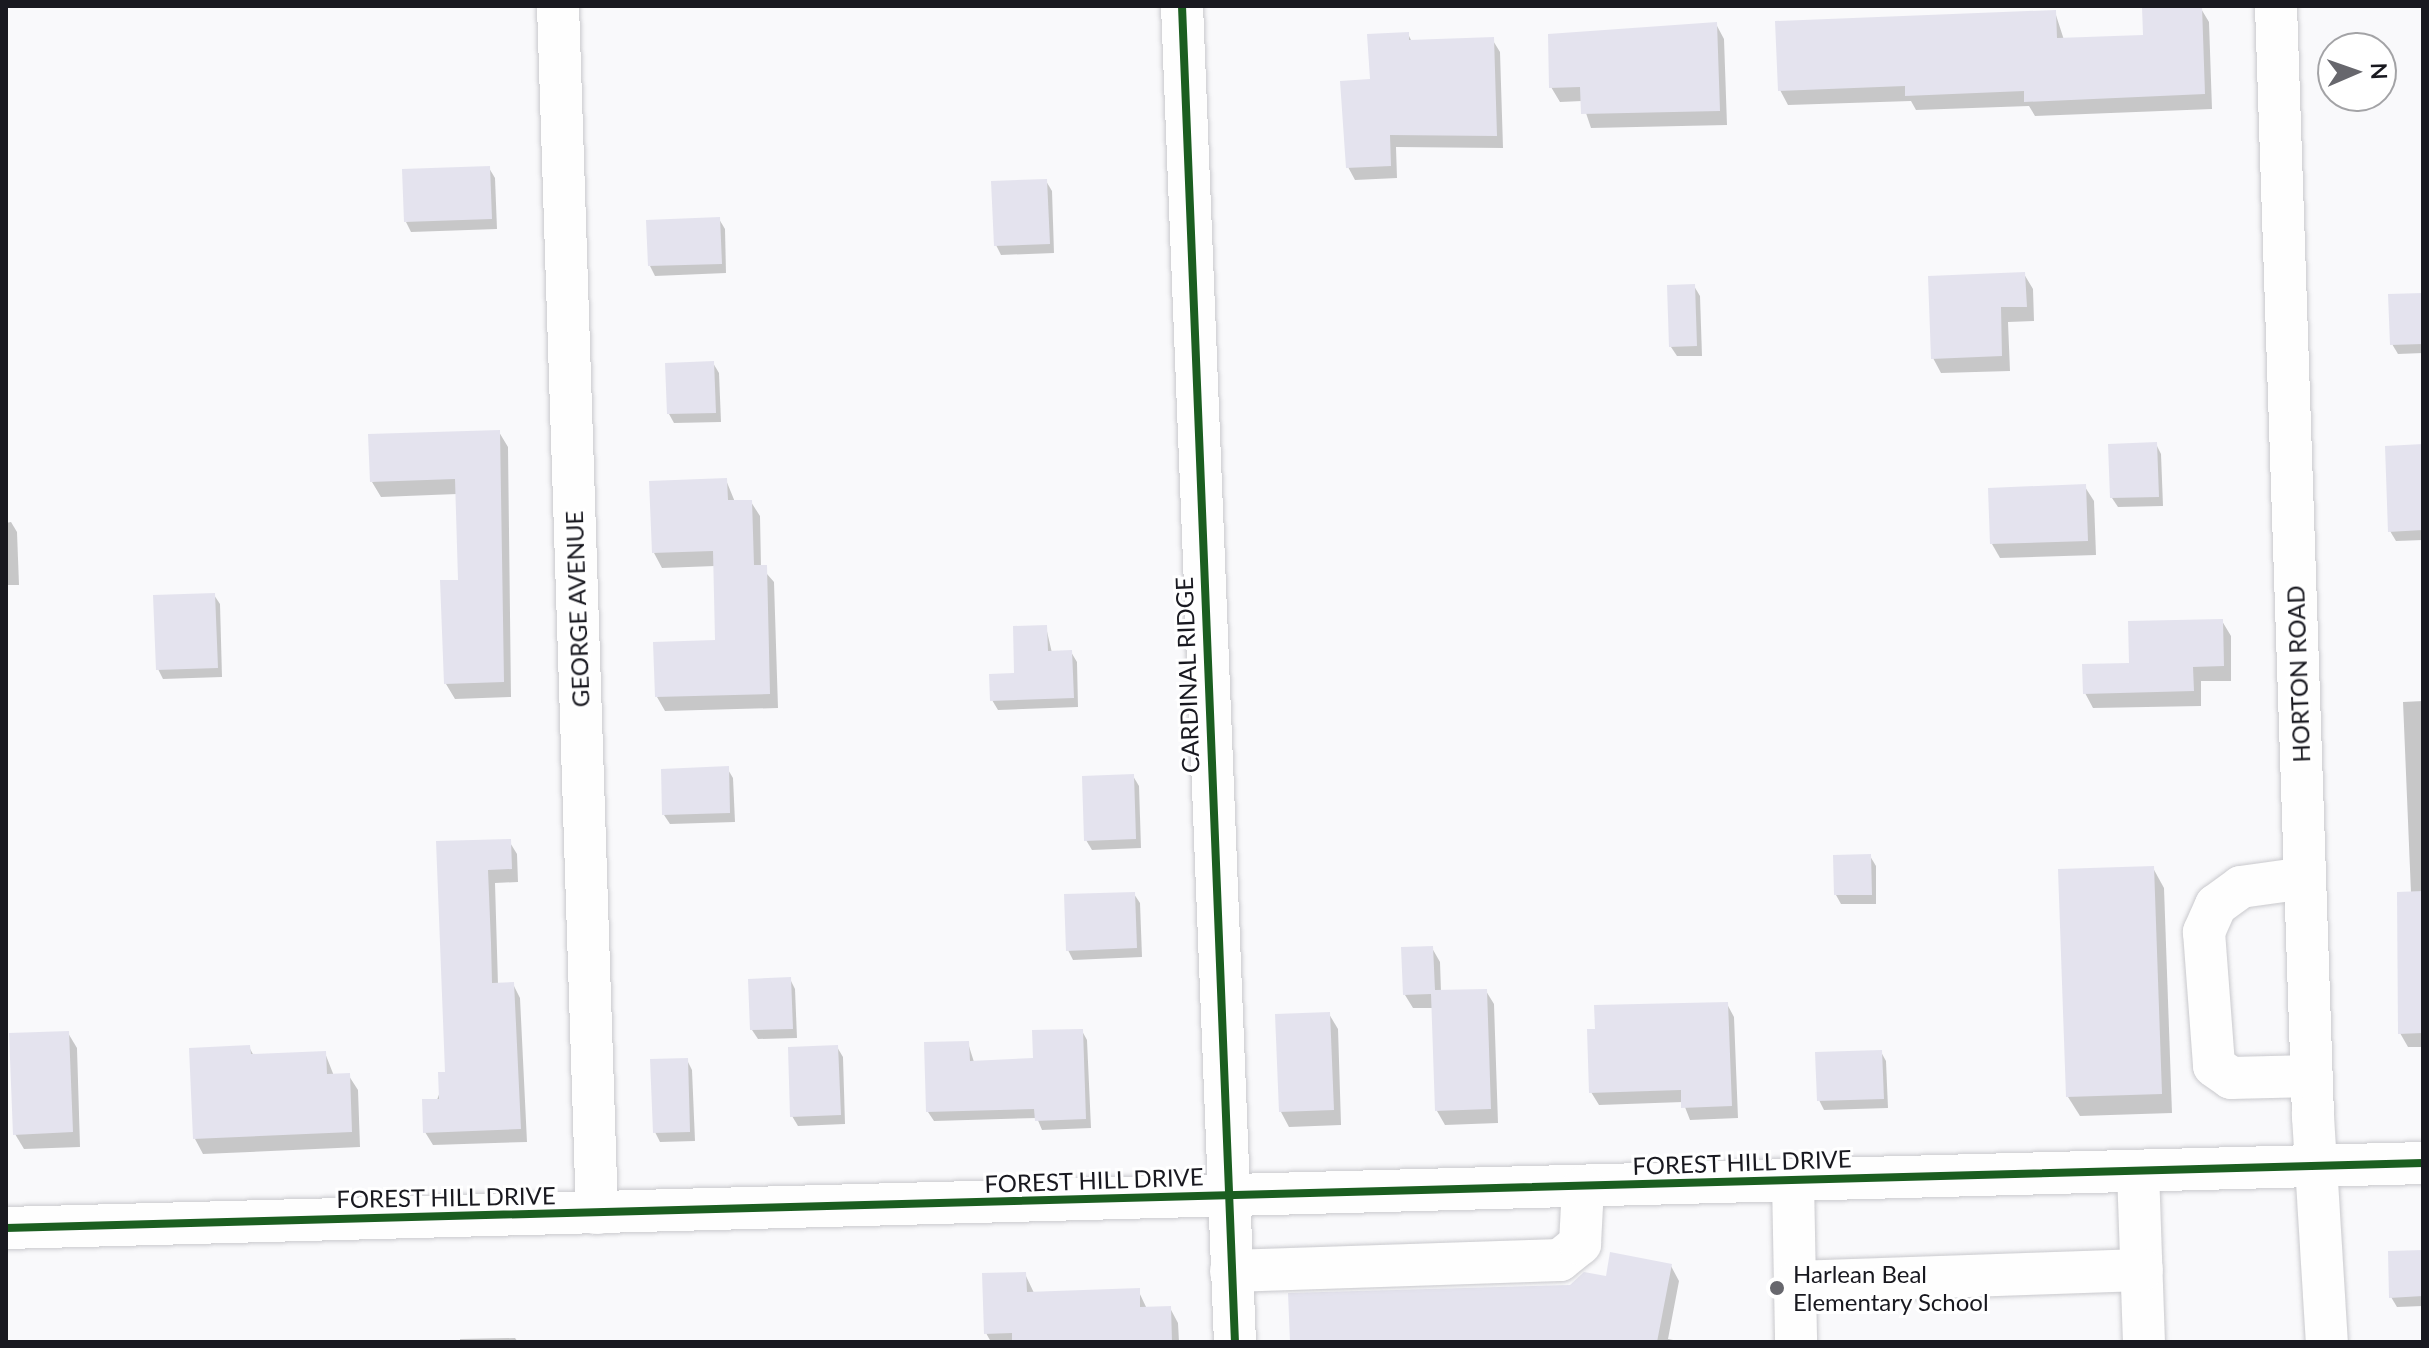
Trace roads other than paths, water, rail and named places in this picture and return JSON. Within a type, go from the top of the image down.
[{"type":"street","name":"GEORGE AVENUE","points":[[558,6],[597,1213]]},
{"type":"street","name":"CARDINAL RIDGE","points":[[1182,6],[1235,1342]]},
{"type":"street","name":"HORTON ROAD","points":[[2276,6],[2312,1076],[2327,1342]]},
{"type":"street","points":[[2305,878],[2241,887],[2216,905],[2204,932],[2214,1066],[2231,1078],[2312,1076]]},
{"type":"street","name":"FOREST HILL DRIVE","points":[[6,1228],[2423,1163]]},
{"type":"street","points":[[2138,1171],[2144,1342]]},
{"type":"street","points":[[1793,1181],[1796,1342]]},
{"type":"street","points":[[1231,1271],[1560,1260],[1580,1244],[1583,1187]]},
{"type":"street","points":[[1795,1282],[2142,1270]]},
{"type":"place","name":"Harlean Beal Elementary School","points":[[1777,1288]]}]
